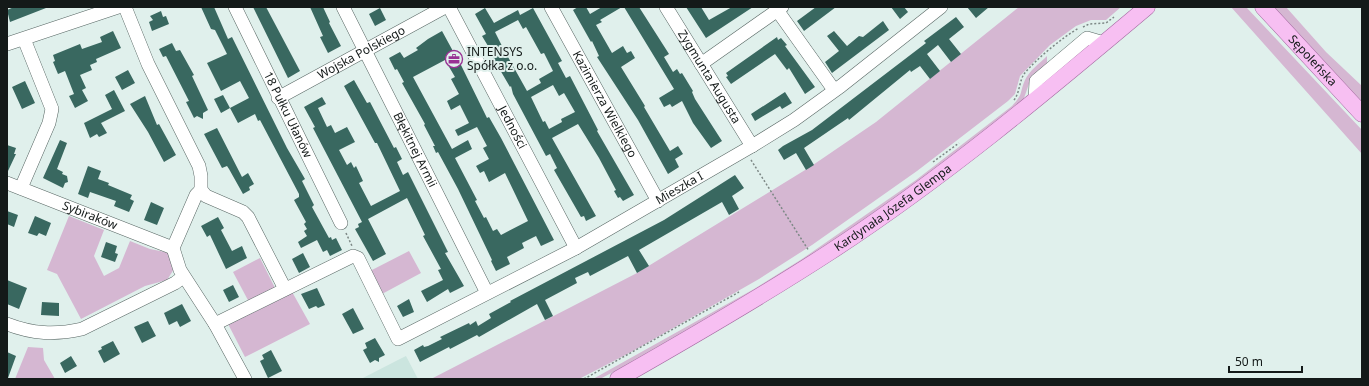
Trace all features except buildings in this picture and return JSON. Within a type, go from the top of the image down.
[{"type":"main road","name":"Kardynała Józefa Glempa","points":[[618,379],[731,314],[831,252],[926,185],[1035,100],[1147,7]]},
{"type":"main road","name":"Sępoleńska","points":[[1263,7],[1362,114]]},
{"type":"street","points":[[7,44],[118,7]]},
{"type":"street","points":[[125,7],[148,64],[199,166],[201,190],[206,196],[240,210],[248,217],[285,289]]},
{"type":"street","name":"18 Pułku Ułanów","points":[[235,7],[278,98],[341,223]]},
{"type":"street","name":"Błękitnej Armii","points":[[343,7],[487,293]]},
{"type":"street","name":"Wojska Polskiego","points":[[278,98],[445,7]]},
{"type":"street","name":"Jedności","points":[[449,7],[576,248]]},
{"type":"street","name":"Kazimierza Wielkiego","points":[[551,7],[658,201]]},
{"type":"street","name":"Zygmunta Augusta","points":[[666,7],[749,148]]},
{"type":"street","name":"Mieszka I","points":[[358,258],[398,339],[576,248],[749,148],[794,120],[941,7]]},
{"type":"street","points":[[700,64],[779,9],[834,90]]},
{"type":"street","points":[[20,188],[49,123],[52,109],[24,39]]},
{"type":"street","name":"Sybiraków","points":[[7,183],[173,248]]},
{"type":"street","points":[[201,190],[196,195],[173,248],[183,276],[215,324],[245,379]]},
{"type":"street","points":[[215,324],[350,256],[358,258]]},
{"type":"street","points":[[7,324],[25,330],[48,334],[66,333],[82,329],[175,284],[183,276]]},
{"type":"path","points":[[1010,104],[1019,94],[1023,75],[1059,41],[1089,24],[1106,23],[1116,15]]},
{"type":"path","points":[[932,163],[962,141]]},
{"type":"path","points":[[749,148],[809,251]]},
{"type":"path","points":[[341,223],[358,258]]},
{"type":"path","points":[[584,379],[742,291]]},
{"type":"shaded area","points":[[1019,7],[1121,7],[1106,20],[1091,20],[1076,26],[1050,45],[1020,76],[1015,94],[1008,101],[917,171],[812,245],[759,279],[633,351],[579,379],[431,379],[637,273],[810,167],[876,122]]},
{"type":"shaded area","points":[[1231,7],[1246,7],[1362,130],[1362,154]]},
{"type":"shaded area","points":[[1273,7],[1286,7],[1326,52],[1362,86],[1362,107]]},
{"type":"shaded area","points":[[1047,56],[1047,64],[1031,78],[1023,101],[956,155],[804,262],[636,360],[600,379],[593,379],[754,289],[802,259],[916,180],[1012,106],[1020,96],[1027,77],[1032,70]]},
{"type":"shaded area","points":[[69,216],[104,230],[94,256],[104,276],[119,268],[130,241],[150,249],[170,253],[174,269],[167,280],[145,286],[81,319],[57,274],[47,270]]},
{"type":"shaded area","points":[[409,251],[421,273],[382,294],[370,271]]},
{"type":"shaded area","points":[[260,258],[276,290],[250,304],[233,272]]},
{"type":"shaded area","points":[[291,290],[310,324],[245,357],[227,322]]},
{"type":"shaded area","points":[[28,347],[43,348],[44,360],[55,379],[15,379]]},
{"type":"shaded area","points":[[406,356],[418,379],[361,379],[396,361]]},
{"type":"place","name":"INTENSYS Spółka z o.o.","points":[[454,59]]}]
